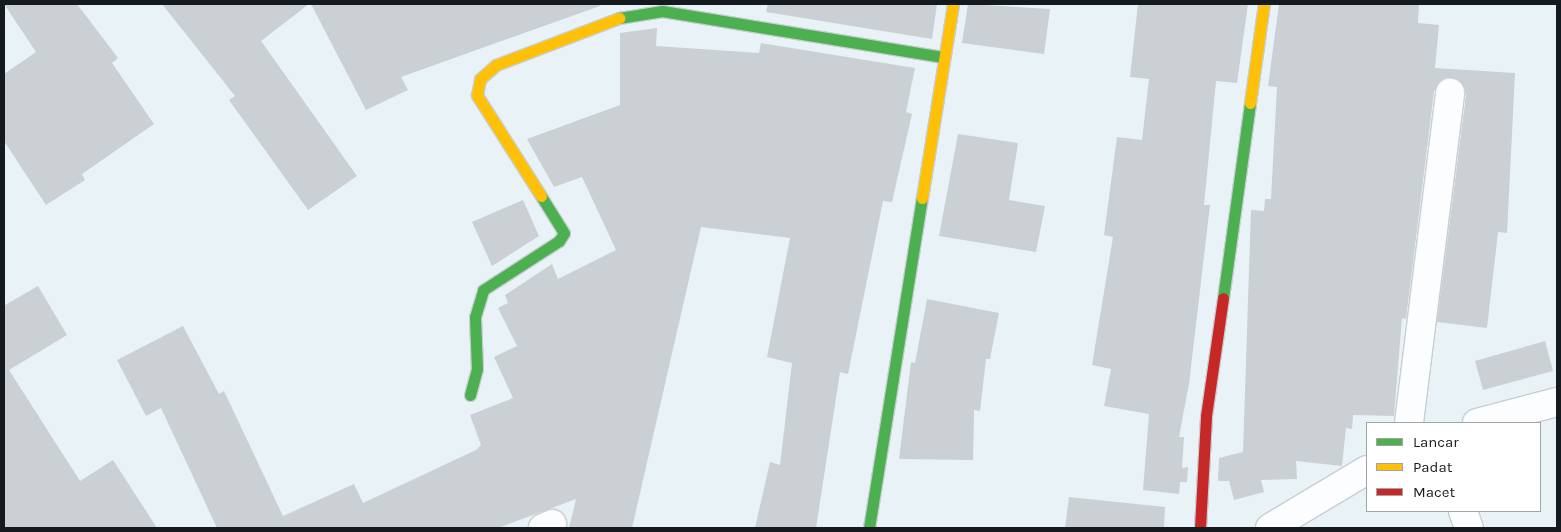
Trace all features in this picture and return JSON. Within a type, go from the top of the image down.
[{"type":"street","points":[[869,528],[953,4]]},
{"type":"street","points":[[1200,528],[1206,416],[1264,4]]},
{"type":"street","points":[[470,395],[477,369],[475,317],[483,290],[559,240],[564,233],[477,95],[480,79],[496,65],[611,19],[662,11],[944,57]]},
{"type":"street","points":[[1409,422],[1450,93]]},
{"type":"street","points":[[1482,422],[1557,402]]},
{"type":"street","points":[[1270,528],[1366,471]]},
{"type":"street","points":[[1463,512],[1469,528]]},
{"type":"building","points":[[4,4],[77,4],[118,58],[112,63],[154,124],[82,174],[85,180],[46,205],[4,141],[4,74],[36,52]]},
{"type":"building","points":[[162,4],[309,4],[261,41],[357,176],[308,210],[229,100],[235,96]]},
{"type":"building","points":[[311,4],[600,4],[600,6],[401,77],[408,90],[366,110]]},
{"type":"building","points":[[768,4],[937,4],[932,39],[766,12]]},
{"type":"building","points":[[968,4],[1050,9],[1044,54],[962,43]]},
{"type":"building","points":[[1138,4],[1248,4],[1237,83],[1216,81],[1204,205],[1210,205],[1189,384],[1179,437],[1184,437],[1182,468],[1188,467],[1187,482],[1180,482],[1179,494],[1143,490],[1149,414],[1104,406],[1111,369],[1092,365],[1113,237],[1104,235],[1117,137],[1142,140],[1149,79],[1130,77]]},
{"type":"building","points":[[1279,4],[1419,4],[1418,23],[1439,25],[1435,68],[1515,73],[1507,233],[1498,232],[1487,328],[1437,322],[1466,95],[1460,81],[1444,78],[1434,91],[1406,319],[1402,318],[1394,416],[1353,415],[1352,429],[1346,428],[1342,466],[1296,461],[1297,479],[1261,480],[1264,492],[1234,500],[1229,481],[1218,481],[1219,458],[1243,452],[1251,210],[1264,211],[1265,199],[1271,199],[1277,87],[1268,86]]},
{"type":"building","points":[[657,28],[656,46],[759,53],[761,43],[915,68],[906,112],[912,114],[892,202],[883,201],[848,374],[840,372],[816,528],[755,528],[770,462],[780,465],[792,363],[767,357],[790,238],[701,227],[632,528],[569,528],[576,499],[498,528],[217,528],[161,408],[146,416],[117,360],[183,326],[219,394],[224,391],[283,516],[354,484],[363,503],[476,450],[481,445],[470,415],[513,398],[494,357],[517,346],[498,308],[508,303],[505,295],[552,264],[558,279],[616,250],[582,177],[554,187],[527,139],[620,105],[620,33]]},
{"type":"building","points":[[958,134],[1018,143],[1009,200],[1045,206],[1036,252],[939,236]]},
{"type":"building","points":[[523,200],[539,236],[492,266],[472,222]]},
{"type":"building","points":[[38,286],[67,335],[9,370],[80,481],[113,460],[157,528],[4,528],[5,305]]},
{"type":"building","points":[[927,299],[999,313],[990,359],[986,359],[980,411],[974,410],[973,460],[899,459],[911,362],[915,363]]},
{"type":"building","points":[[1545,341],[1553,371],[1483,390],[1475,361]]},
{"type":"building","points":[[1069,497],[1165,507],[1164,528],[1065,528]]},
{"type":"traffic: fast","points":[[619,18],[662,11],[944,57]]},
{"type":"traffic: fast","points":[[1223,298],[1250,103]]},
{"type":"traffic: fast","points":[[470,395],[477,369],[475,317],[483,290],[559,241],[564,233],[541,196]]},
{"type":"traffic: fast","points":[[869,528],[922,198]]},
{"type":"traffic: slow","points":[[922,198],[953,4]]},
{"type":"traffic: slow","points":[[1250,103],[1264,4]]},
{"type":"traffic: slow","points":[[541,196],[477,95],[480,79],[496,65],[619,18]]},
{"type":"traffic: jam","points":[[1200,528],[1206,416],[1223,298]]}]
